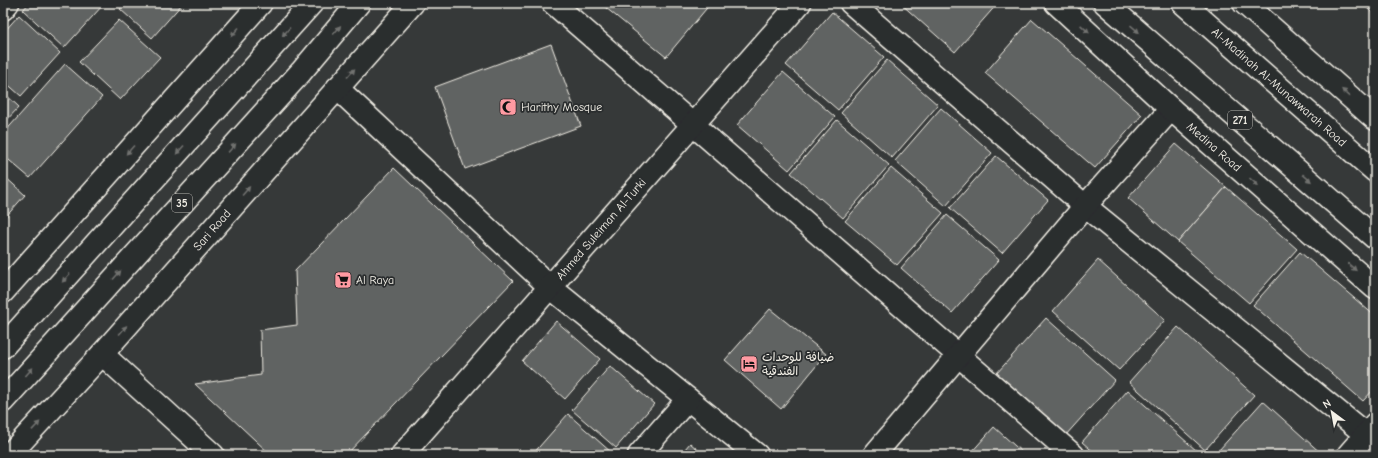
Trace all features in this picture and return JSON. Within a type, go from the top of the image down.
[{"type":"main road","points":[[3,9],[8,3]]},
{"type":"main road","points":[[6,283],[260,3]]},
{"type":"main road","points":[[3,347],[312,3]]},
{"type":"main road","name":"35","points":[[3,401],[301,72],[359,3]]},
{"type":"main road","name":"Sari Road","points":[[9,455],[102,354],[413,3]]},
{"type":"main road","points":[[552,3],[1073,455]]},
{"type":"main road","name":"Ahmed Suleiman Al-Turki","points":[[402,455],[800,3]]},
{"type":"main road","points":[[851,3],[1085,206],[1372,433],[1348,455]]},
{"type":"main road","name":"Medina Road","points":[[1056,3],[1171,109],[1375,288]]},
{"type":"main road","name":"271","points":[[1106,3],[1375,238]]},
{"type":"main road","name":"Al-Madinah Al-Munawwarah Road","points":[[1183,3],[1375,171]]},
{"type":"main road","points":[[1248,5],[1375,119]]},
{"type":"main road","points":[[337,88],[550,286],[757,455]]},
{"type":"main road","points":[[874,455],[960,356],[1085,206],[1171,109]]},
{"type":"main road","points":[[102,354],[213,455]]},
{"type":"main road","points":[[639,455],[688,399]]},
{"type":"building","points":[[29,3],[101,3],[103,5],[64,48],[23,10]]},
{"type":"building","points":[[125,3],[183,3],[152,38],[120,9]]},
{"type":"building","points":[[600,3],[711,3],[666,57]]},
{"type":"building","points":[[900,3],[998,3],[955,52]]},
{"type":"building","points":[[1361,3],[1375,3],[1375,15]]},
{"type":"building","points":[[832,12],[884,57],[838,110],[786,65]]},
{"type":"building","points":[[19,15],[60,53],[21,96],[3,80],[3,33]]},
{"type":"building","points":[[1032,19],[1142,115],[1095,168],[985,73]]},
{"type":"building","points":[[119,20],[160,57],[120,100],[79,62]]},
{"type":"building","name":"Harithy Mosque","points":[[551,44],[581,126],[465,169],[435,87]]},
{"type":"building","points":[[887,60],[938,105],[892,158],[841,113]]},
{"type":"building","points":[[65,64],[102,97],[30,178],[3,155],[3,134]]},
{"type":"building","points":[[783,72],[835,117],[789,170],[737,125]]},
{"type":"building","points":[[3,92],[19,107],[3,124]]},
{"type":"building","points":[[941,108],[992,153],[946,206],[895,161]]},
{"type":"building","points":[[837,120],[889,165],[843,218],[791,173]]},
{"type":"building","points":[[1176,144],[1226,187],[1178,242],[1128,198]]},
{"type":"building","points":[[996,156],[1048,200],[1002,253],[950,208]]},
{"type":"building","points":[[394,168],[513,281],[346,455],[271,455],[195,384],[261,375],[260,330],[297,325],[295,271]]},
{"type":"building","points":[[891,168],[943,213],[897,265],[845,221]]},
{"type":"building","points":[[3,175],[25,195],[3,220]]},
{"type":"building","points":[[1226,187],[1297,249],[1249,303],[1178,242]]},
{"type":"building","points":[[947,215],[999,260],[952,313],[901,268]]},
{"type":"building","points":[[1300,252],[1375,316],[1375,388],[1363,401],[1253,305]]},
{"type":"building","points":[[1098,260],[1165,320],[1119,370],[1053,311]]},
{"type":"building","points":[[770,309],[826,354],[781,409],[725,360]]},
{"type":"building","points":[[1046,318],[1115,380],[1065,436],[996,374]]},
{"type":"building","points":[[556,321],[600,359],[565,399],[522,361]]},
{"type":"building","points":[[1178,327],[1254,395],[1205,450],[1129,382]]},
{"type":"building","points":[[610,366],[654,404],[616,448],[572,410]]},
{"type":"building","points":[[1128,390],[1197,451],[1194,455],[1097,455],[1082,442]]},
{"type":"building","points":[[1263,401],[1323,455],[1225,455],[1219,450]]},
{"type":"building","points":[[568,414],[612,453],[610,455],[532,455]]},
{"type":"building","points":[[994,427],[1025,455],[969,455]]},
{"type":"building","points":[[690,443],[704,455],[680,455]]},
{"type":"place","name":"Harithy Mosque","points":[[508,107]]},
{"type":"place","name":"Al Raya","points":[[343,280]]},
{"type":"place","name":"ضيافة للوحدات الفندقية","points":[[749,364]]}]
